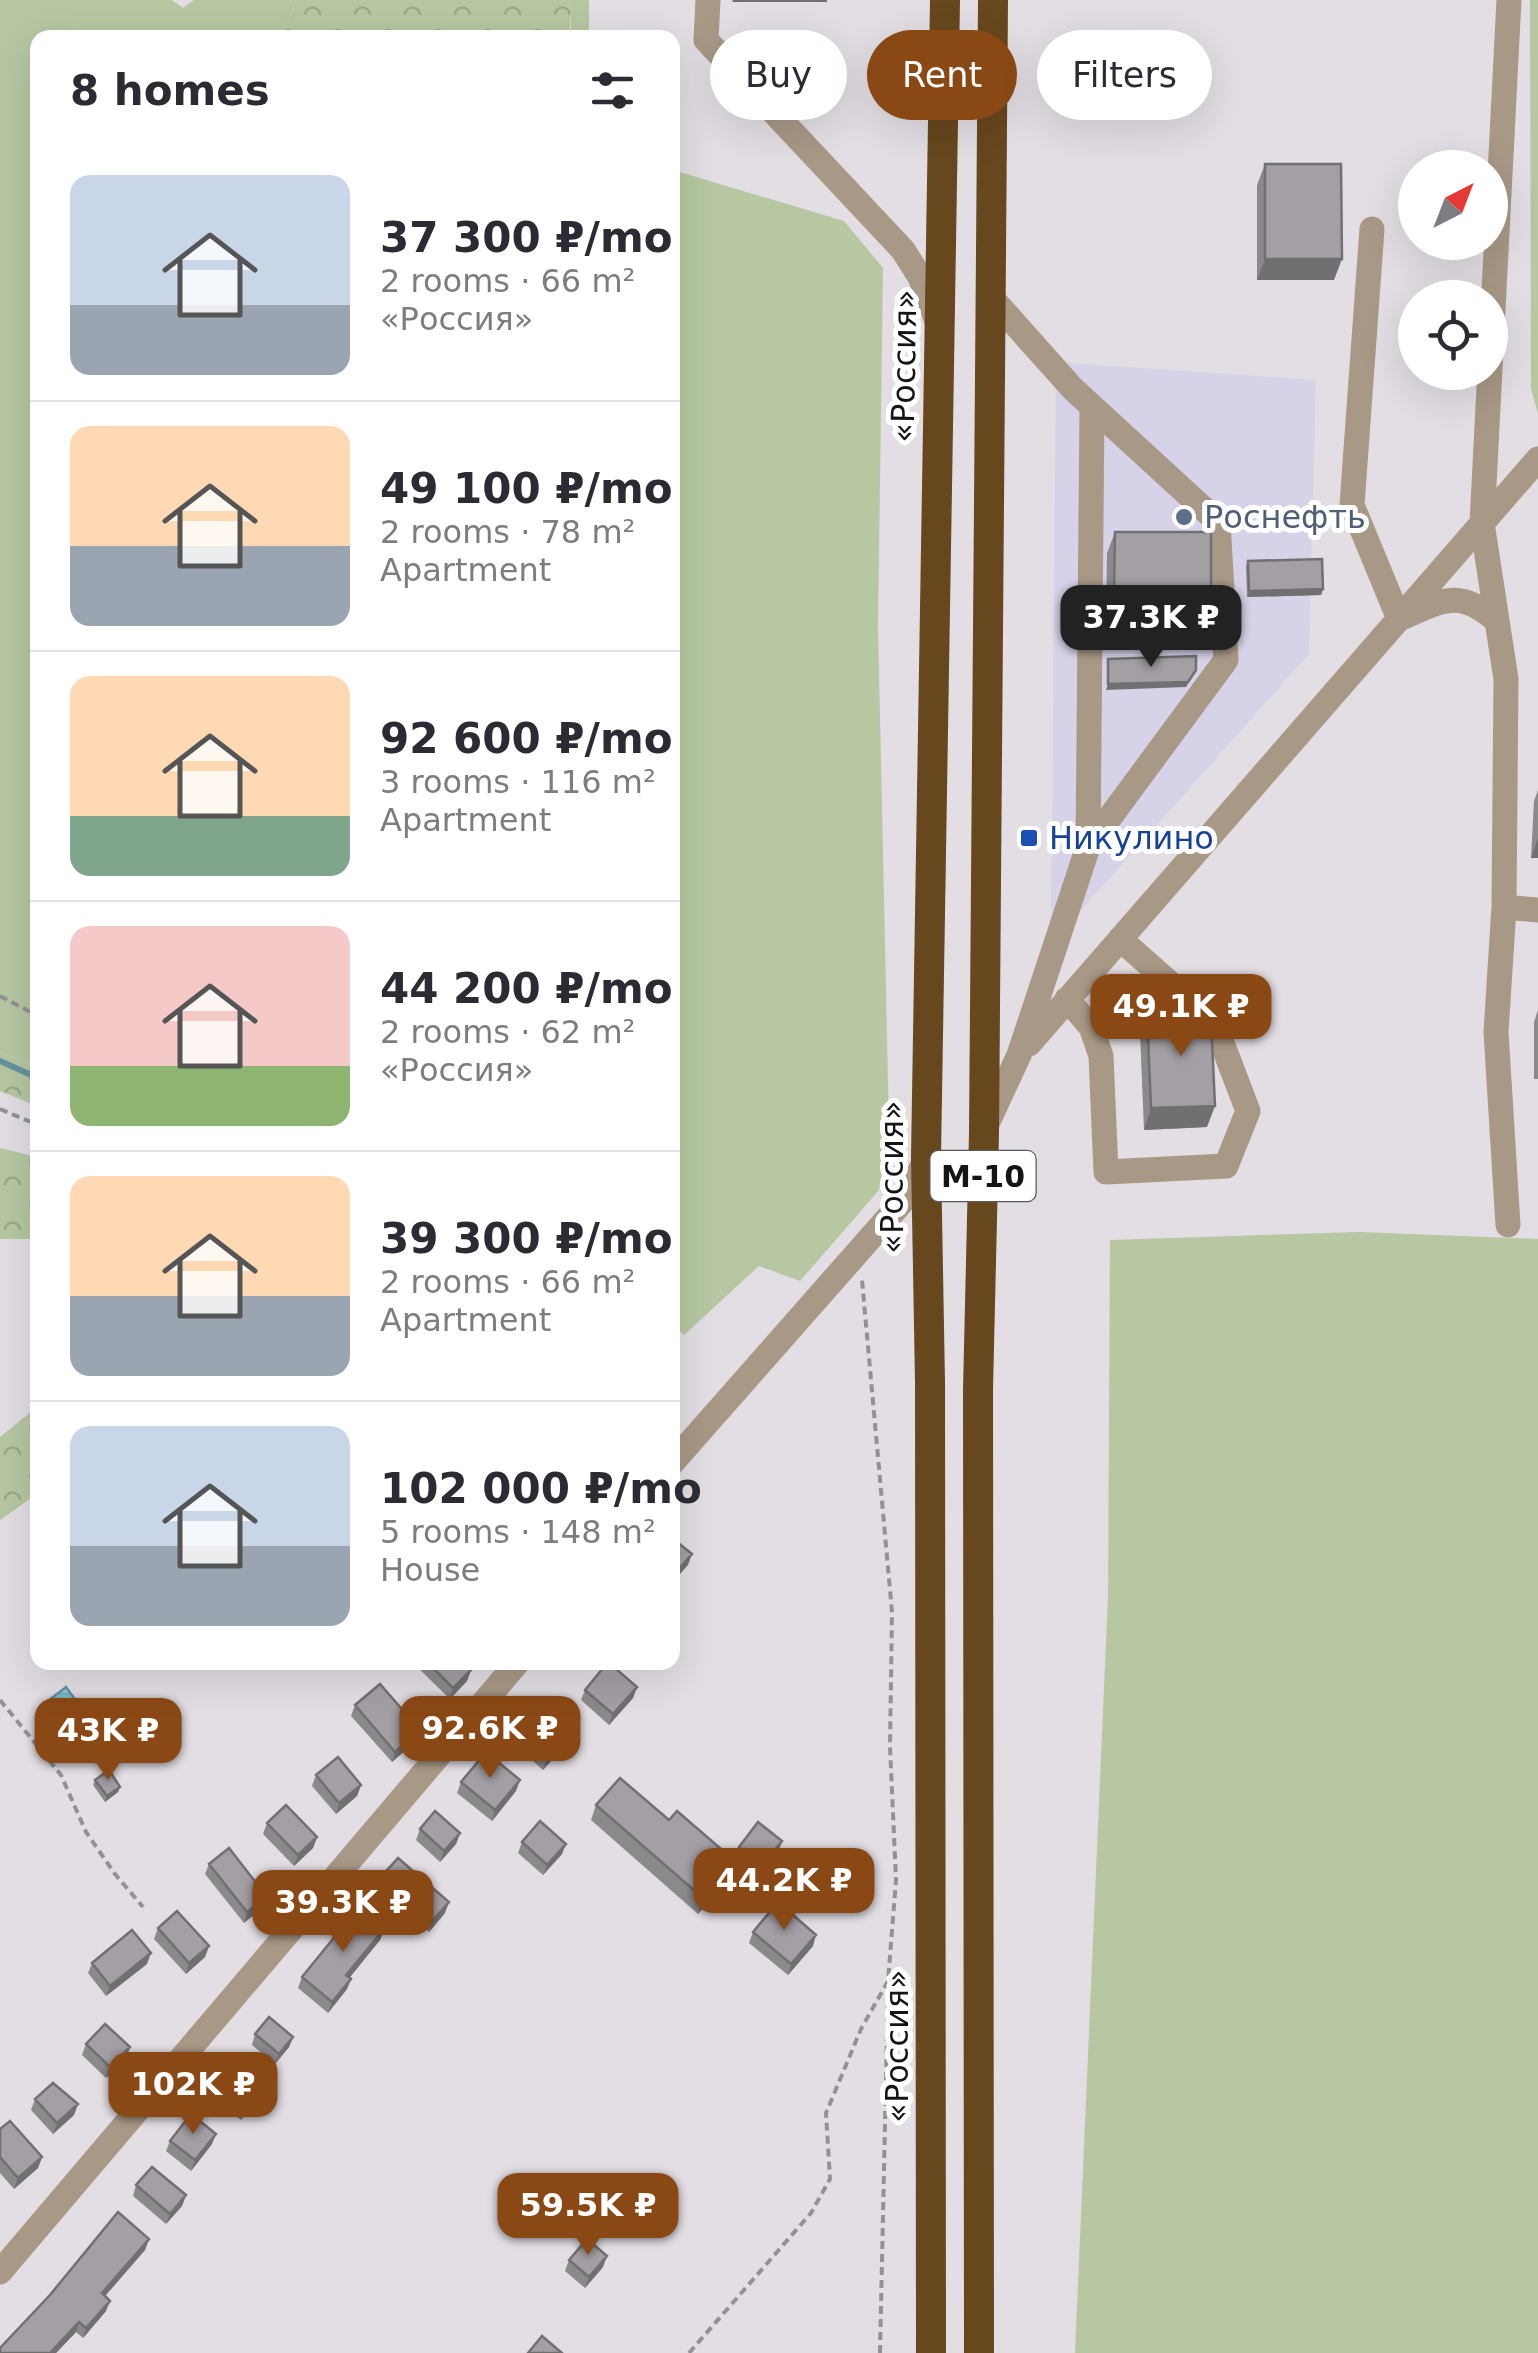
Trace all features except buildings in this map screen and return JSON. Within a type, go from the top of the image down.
[{"type":"highway","name":"«Россия»","points":[[931,2353],[926,1157],[946,0]]},
{"type":"highway","name":"М-10","points":[[978,2353],[978,1390],[984,1133],[993,0]]},
{"type":"street","points":[[708,0],[706,40],[904,250],[920,277],[940,330]]},
{"type":"street","points":[[1508,1225],[1496,1032],[1504,907],[1506,678],[1482,523],[1510,0]]},
{"type":"street","points":[[1372,230],[1352,506],[1400,619]]},
{"type":"street","points":[[990,296],[1092,406],[1218,522],[1226,660],[1088,847]]},
{"type":"street","points":[[984,1133],[1019,1055],[1088,847],[1092,406]]},
{"type":"street","points":[[1019,1055],[1482,523],[1529,486],[1538,459]]},
{"type":"street","points":[[1400,619],[1450,597],[1479,605],[1497,621]]},
{"type":"street","points":[[1504,907],[1538,910]]},
{"type":"street","points":[[1067,1000],[1091,1026],[1101,1056],[1106,1172],[1226,1166],[1248,1111],[1214,1022],[1120,939]]},
{"type":"street","points":[[680,1453],[909,1194],[926,1157]]},
{"type":"street","points":[[0,2272],[511,1670]]},
{"type":"path","points":[[0,996],[30,1012]]},
{"type":"path","points":[[0,1109],[30,1121]]},
{"type":"path","points":[[860,1250],[892,1612],[890,1746],[896,1880],[888,1982],[880,2353]]},
{"type":"path","points":[[0,1700],[61,1775],[86,1832],[143,1907]]},
{"type":"path","points":[[689,2353],[812,2214],[830,2179],[826,2112],[861,2028],[888,1982]]},
{"type":"shaded area","name":"Роснефть","points":[[1056,362],[1316,380],[1309,654],[1051,944]]},
{"type":"green space","points":[[0,0],[172,0],[183,8],[194,0],[296,0],[285,30],[30,30],[30,1065],[0,1052]]},
{"type":"green space","points":[[296,0],[571,0],[570,30],[285,30]]},
{"type":"green space","points":[[571,0],[589,0],[589,30],[571,30]]},
{"type":"green space","points":[[1530,0],[1538,0],[1538,414],[1531,389]]},
{"type":"green space","points":[[680,172],[844,221],[883,268],[878,627],[889,1127],[879,1190],[800,1281],[759,1266],[684,1335],[680,1332]]},
{"type":"green space","points":[[0,1052],[30,1065],[30,1103],[0,1091]]},
{"type":"green space","points":[[0,1148],[30,1155],[30,1239],[0,1239]]},
{"type":"green space","points":[[1359,1232],[1538,1239],[1538,2353],[1075,2353],[1108,1596],[1110,1240]]},
{"type":"green space","points":[[30,1413],[30,1499],[0,1520],[0,1437]]},
{"type":"water","points":[[66,1687],[96,1728],[101,1743],[77,1755],[44,1704]]},
{"type":"waterway","points":[[0,1061],[30,1074]]},
{"type":"place","name":"Роснефть","points":[[1184,517]]},
{"type":"place","name":"Никулино","points":[[1029,838]]}]
